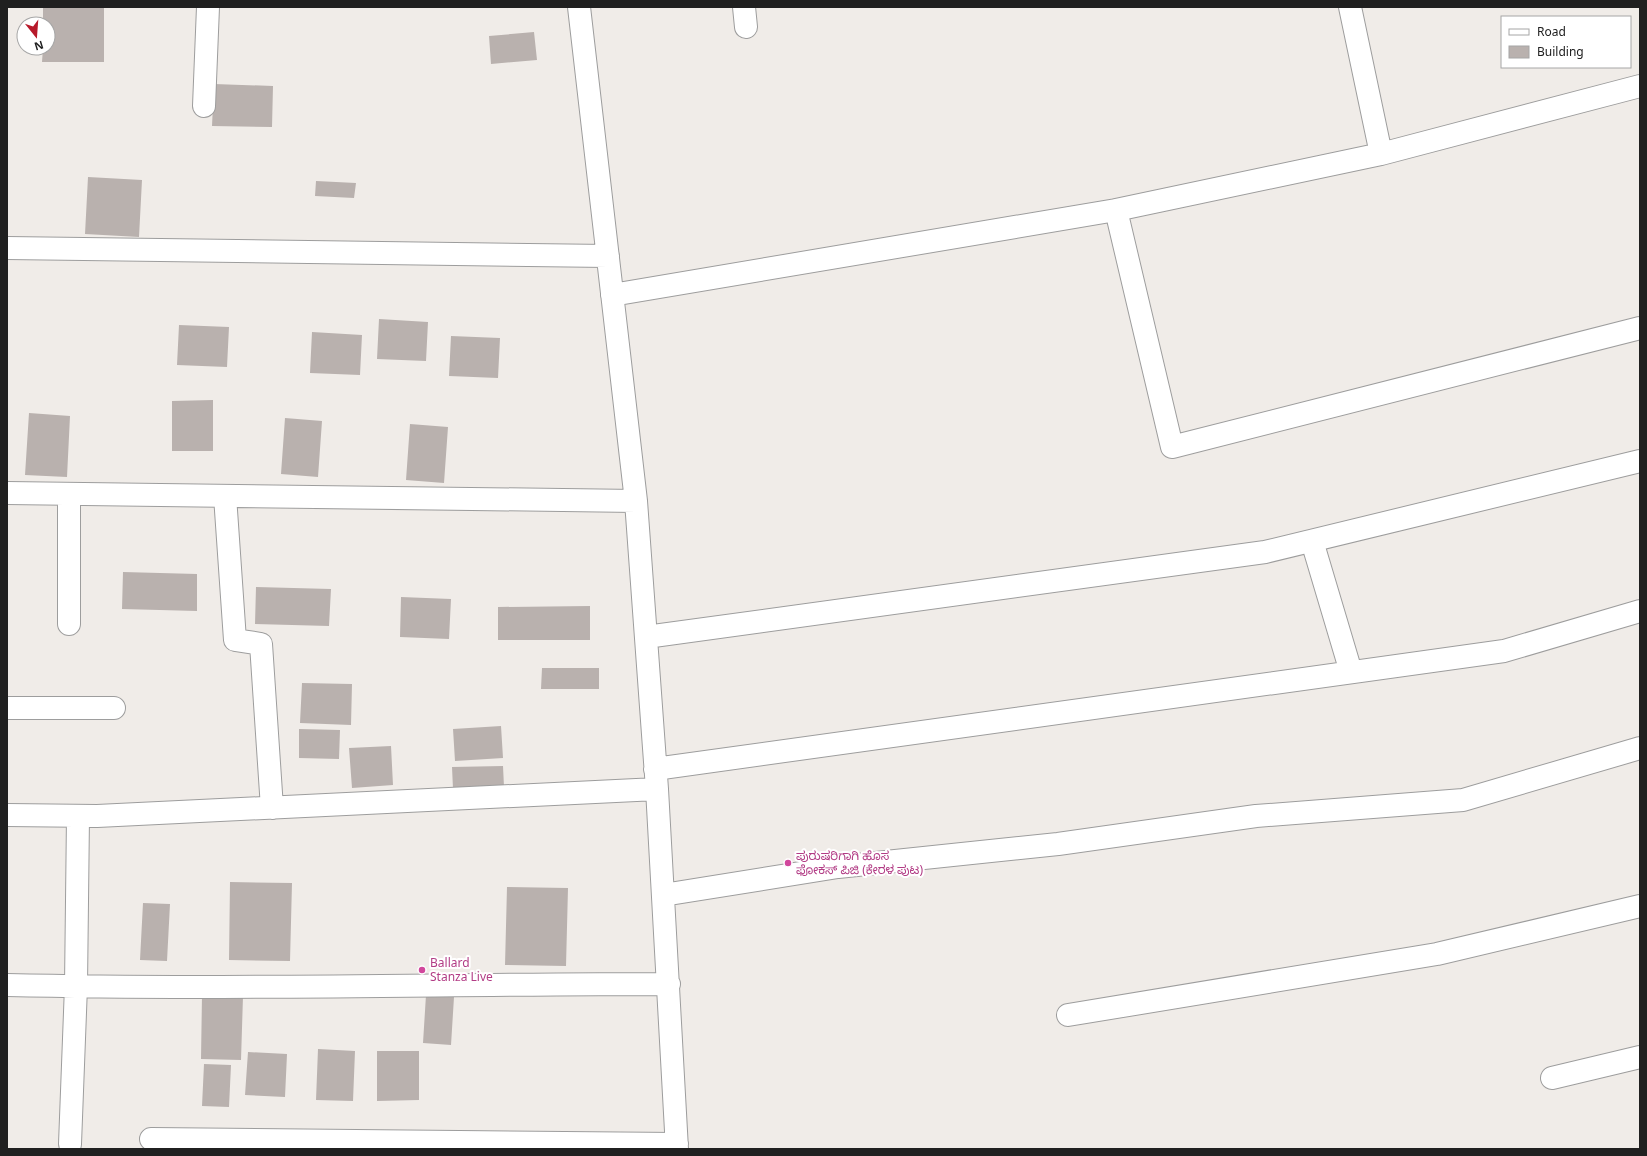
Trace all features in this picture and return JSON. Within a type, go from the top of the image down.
[{"type":"street","points":[[204,106],[208,7]]},
{"type":"street","points":[[151,1139],[677,1146],[669,984],[656,779],[636,500],[579,7]]},
{"type":"street","points":[[1350,7],[1381,154]]},
{"type":"street","points":[[612,295],[1116,210],[1381,154],[1640,86]]},
{"type":"street","points":[[1116,210],[1172,447],[1640,328]]},
{"type":"street","points":[[7,248],[608,256]]},
{"type":"street","points":[[646,637],[1265,552],[1640,461]]},
{"type":"street","points":[[7,493],[636,500]]},
{"type":"street","points":[[69,494],[69,624]]},
{"type":"street","points":[[225,496],[235,640],[261,644],[272,808]]},
{"type":"street","points":[[1312,541],[1351,672]]},
{"type":"street","points":[[7,815],[78,816],[272,808],[656,779],[1351,672],[1504,651],[1640,611]]},
{"type":"street","points":[[7,708],[114,708]]},
{"type":"street","points":[[663,895],[838,867],[1058,844],[1256,816],[1463,800],[1640,748]]},
{"type":"street","points":[[70,1144],[76,986],[78,816]]},
{"type":"street","points":[[1068,1015],[1437,954],[1640,906]]},
{"type":"street","points":[[7,985],[669,984]]},
{"type":"street","points":[[1552,1078],[1640,1058]]},
{"type":"building","points":[[43,7],[104,7],[104,62],[42,62],[42,56],[56,56],[56,16],[43,16]]},
{"type":"building","points":[[534,32],[537,60],[491,64],[489,36]]},
{"type":"building","points":[[214,84],[273,86],[272,127],[212,126]]},
{"type":"building","points":[[88,177],[142,180],[139,237],[85,234]]},
{"type":"building","points":[[316,181],[356,183],[354,198],[315,196]]},
{"type":"building","points":[[379,319],[428,322],[426,361],[377,359]]},
{"type":"building","points":[[179,325],[229,327],[227,367],[177,365]]},
{"type":"building","points":[[312,332],[362,335],[360,375],[310,373]]},
{"type":"building","points":[[451,336],[500,338],[498,378],[449,376]]},
{"type":"building","points":[[213,400],[213,451],[172,451],[172,401]]},
{"type":"building","points":[[29,413],[70,416],[67,477],[25,475]]},
{"type":"building","points":[[285,418],[322,421],[318,477],[281,474]]},
{"type":"building","points":[[410,424],[448,427],[444,483],[406,480]]},
{"type":"building","points":[[123,572],[197,574],[197,611],[122,609]]},
{"type":"building","points":[[256,587],[331,589],[329,626],[255,624]]},
{"type":"building","points":[[401,597],[451,599],[449,639],[400,637]]},
{"type":"building","points":[[590,606],[590,640],[498,640],[498,607]]},
{"type":"building","points":[[542,668],[599,668],[599,689],[541,689]]},
{"type":"building","points":[[302,683],[352,684],[351,725],[300,723]]},
{"type":"building","points":[[501,726],[503,758],[455,761],[453,729]]},
{"type":"building","points":[[299,729],[340,730],[339,759],[299,758]]},
{"type":"building","points":[[391,746],[393,785],[352,788],[349,748]]},
{"type":"building","points":[[503,766],[504,787],[453,789],[452,767]]},
{"type":"building","points":[[230,882],[292,883],[290,961],[229,960]]},
{"type":"building","points":[[507,887],[568,888],[566,966],[505,965]]},
{"type":"building","points":[[143,903],[170,904],[167,961],[140,960]]},
{"type":"building","points":[[202,995],[243,996],[241,1060],[201,1059]]},
{"type":"building","points":[[426,995],[454,997],[451,1045],[423,1043]]},
{"type":"building","points":[[318,1049],[355,1051],[353,1101],[316,1100]]},
{"type":"building","points":[[377,1051],[419,1051],[419,1100],[377,1101]]},
{"type":"building","points":[[248,1052],[287,1054],[285,1097],[245,1095]]},
{"type":"building","points":[[204,1064],[231,1065],[229,1107],[202,1106]]},
{"type":"place","name":"ಪುರುಷರಿಗಾಗಿ ಹೊಸ ಫೋಕಸ್ ಪಿಜಿ (ಕೇರಳ ಪುಟ)","points":[[788,863]]},
{"type":"place","name":"Ballard Stanza Live","points":[[422,970]]}]
